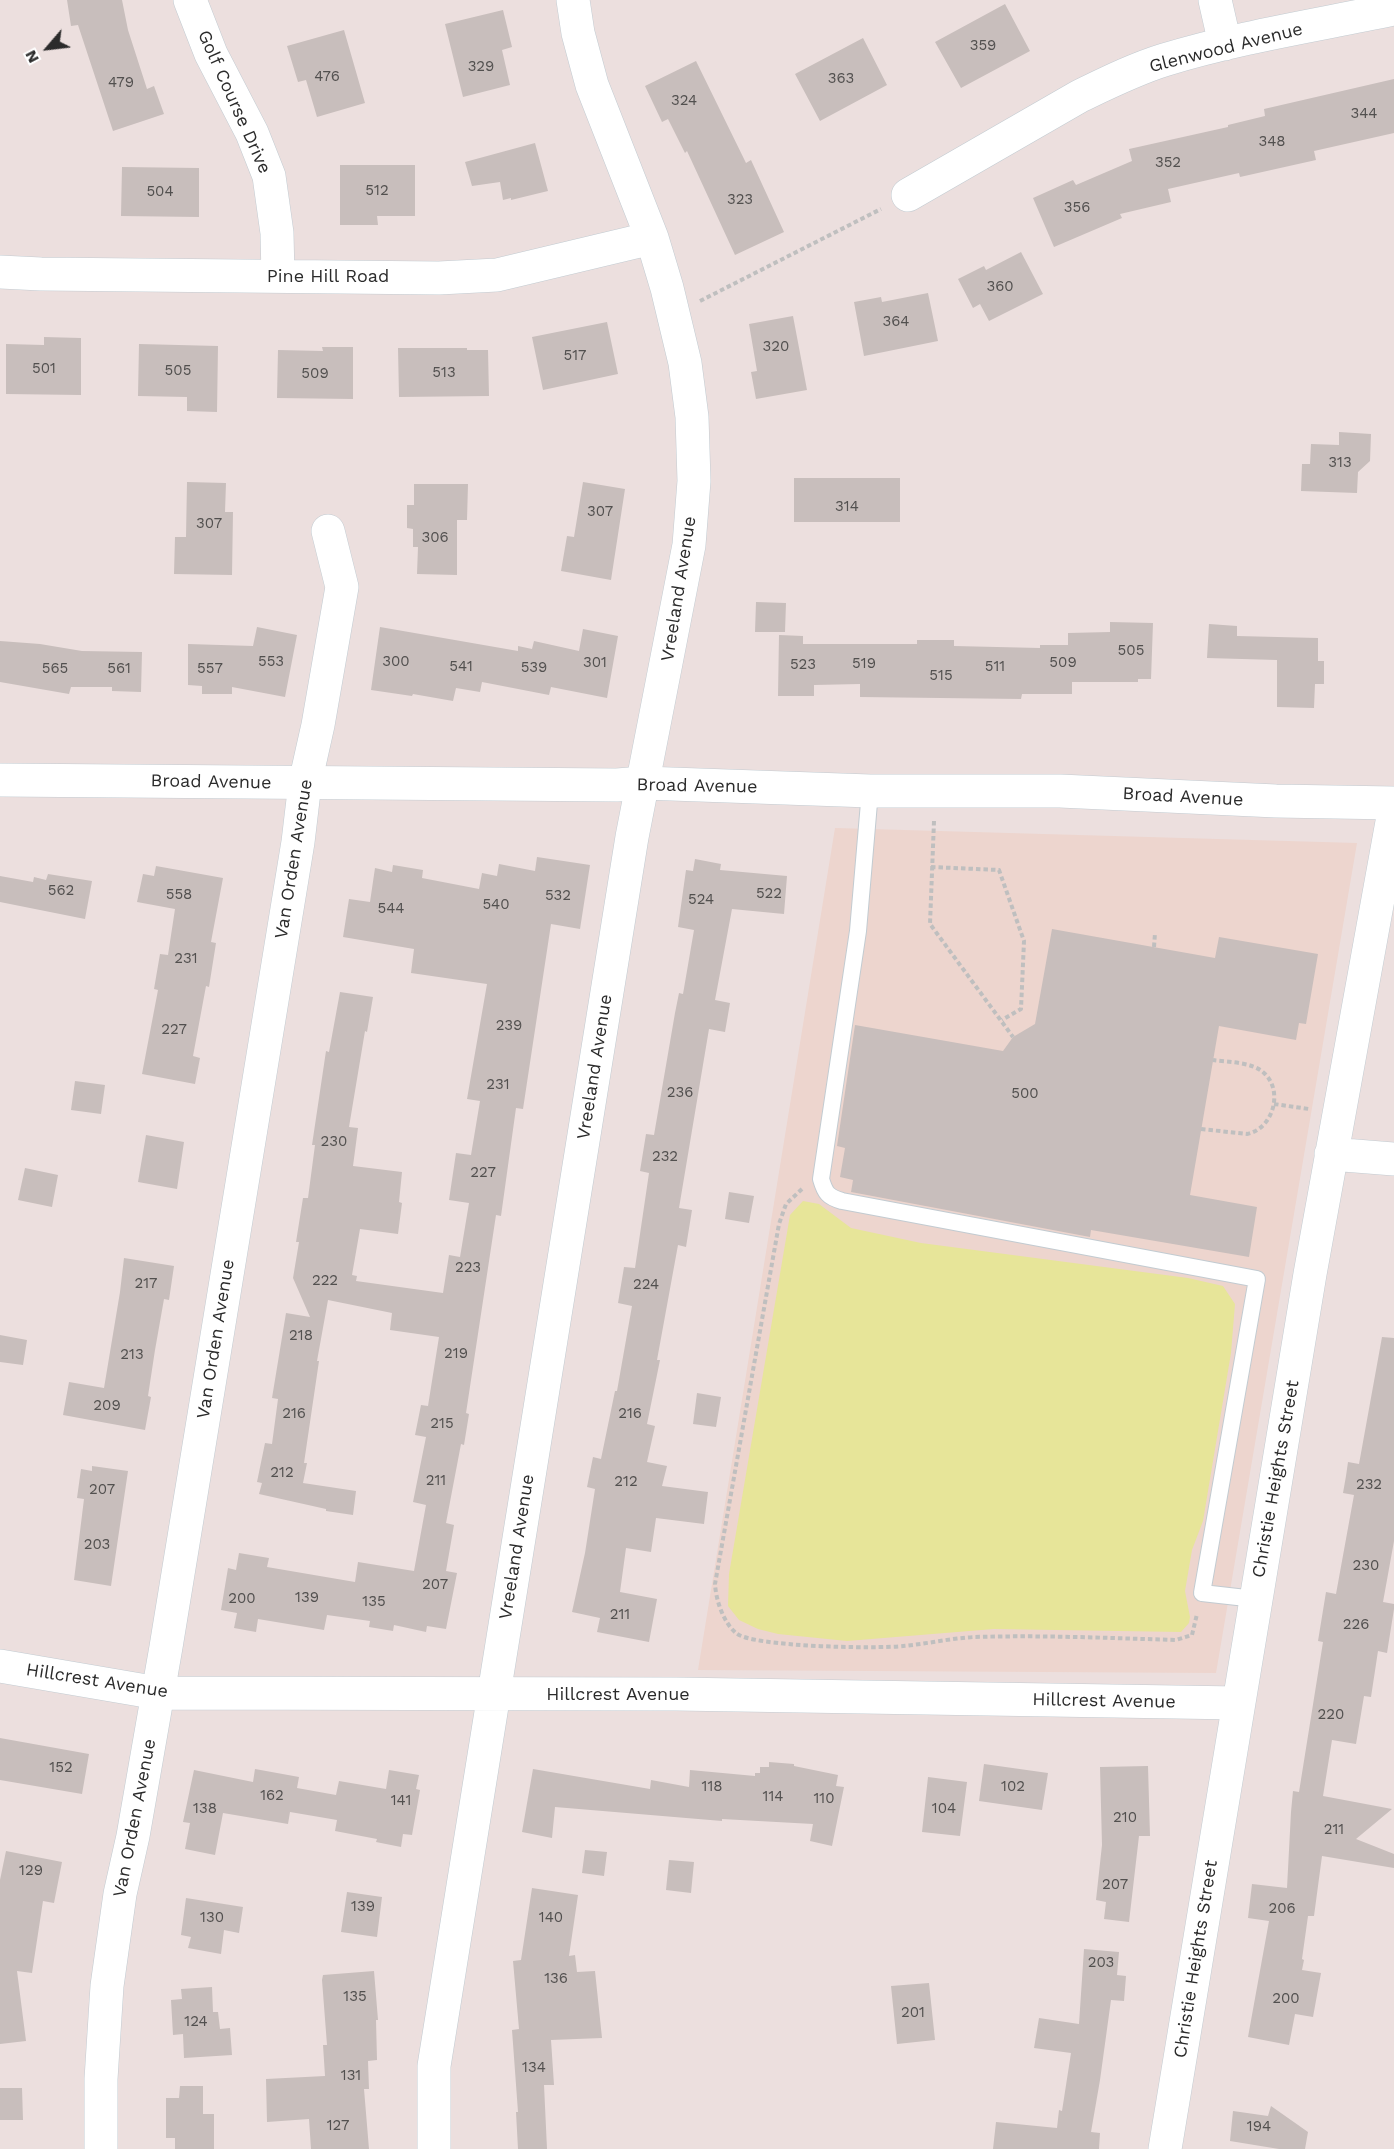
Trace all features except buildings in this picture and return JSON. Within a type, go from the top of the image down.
[{"type":"street","name":"Golf Course Drive","points":[[190,0],[211,54],[252,133],[269,176],[277,232],[278,276]]},
{"type":"street","name":"Vreeland Avenue","points":[[434,2149],[434,2066],[628,860],[690,545],[694,481],[685,363],[674,314],[652,238],[592,85],[578,33],[573,0]]},
{"type":"street","points":[[1215,0],[1224,44]]},
{"type":"street","name":"Glenwood Avenue","points":[[908,195],[1080,96],[1105,83],[1163,60],[1224,44],[1394,9]]},
{"type":"street","name":"Pine Hill Road","points":[[0,272],[439,278],[497,275],[652,238]]},
{"type":"street","name":"Van Orden Avenue","points":[[101,2149],[101,2079],[107,1986],[120,1894],[158,1693],[298,842],[305,783],[318,725],[342,587],[328,531]]},
{"type":"street","name":"Broad Avenue","points":[[0,780],[617,785],[643,783],[870,791],[1060,791],[1276,801],[1394,803]]},
{"type":"street","name":"Christie Heights Street","points":[[1165,2149],[1331,1154],[1394,811]]},
{"type":"street","points":[[1331,1154],[1394,1159]]},
{"type":"street","name":"Hillcrest Avenue","points":[[0,1666],[158,1693],[665,1694],[1238,1703]]},
{"type":"lane","points":[[870,791],[858,931],[820,1179],[824,1192],[831,1198],[842,1201],[1257,1279],[1202,1593],[1255,1599]]},
{"type":"path","points":[[674,314],[908,195]]},
{"type":"path","points":[[936,790],[930,924],[1013,1037]]},
{"type":"path","points":[[932,867],[999,870],[1024,940],[1021,1009],[1002,1020]]},
{"type":"path","points":[[1154,947],[1155,933]]},
{"type":"path","points":[[1201,1129],[1247,1134],[1255,1132],[1265,1124],[1274,1104],[1273,1084],[1263,1072],[1246,1065],[1213,1060]]},
{"type":"path","points":[[820,1179],[804,1186],[786,1204],[779,1224],[715,1584],[716,1597],[726,1620],[736,1634],[758,1641],[790,1644],[901,1647],[973,1637],[1176,1640],[1192,1635],[1202,1593]]},
{"type":"shaded area","points":[[835,828],[1357,843],[1216,1673],[698,1670]]},
{"type":"shaded area","points":[[803,1201],[819,1204],[851,1228],[921,1243],[1188,1278],[1223,1286],[1235,1304],[1231,1353],[1203,1521],[1192,1550],[1185,1591],[1189,1623],[1181,1632],[994,1629],[847,1641],[778,1634],[758,1629],[739,1620],[728,1606],[729,1574],[790,1215]]}]
